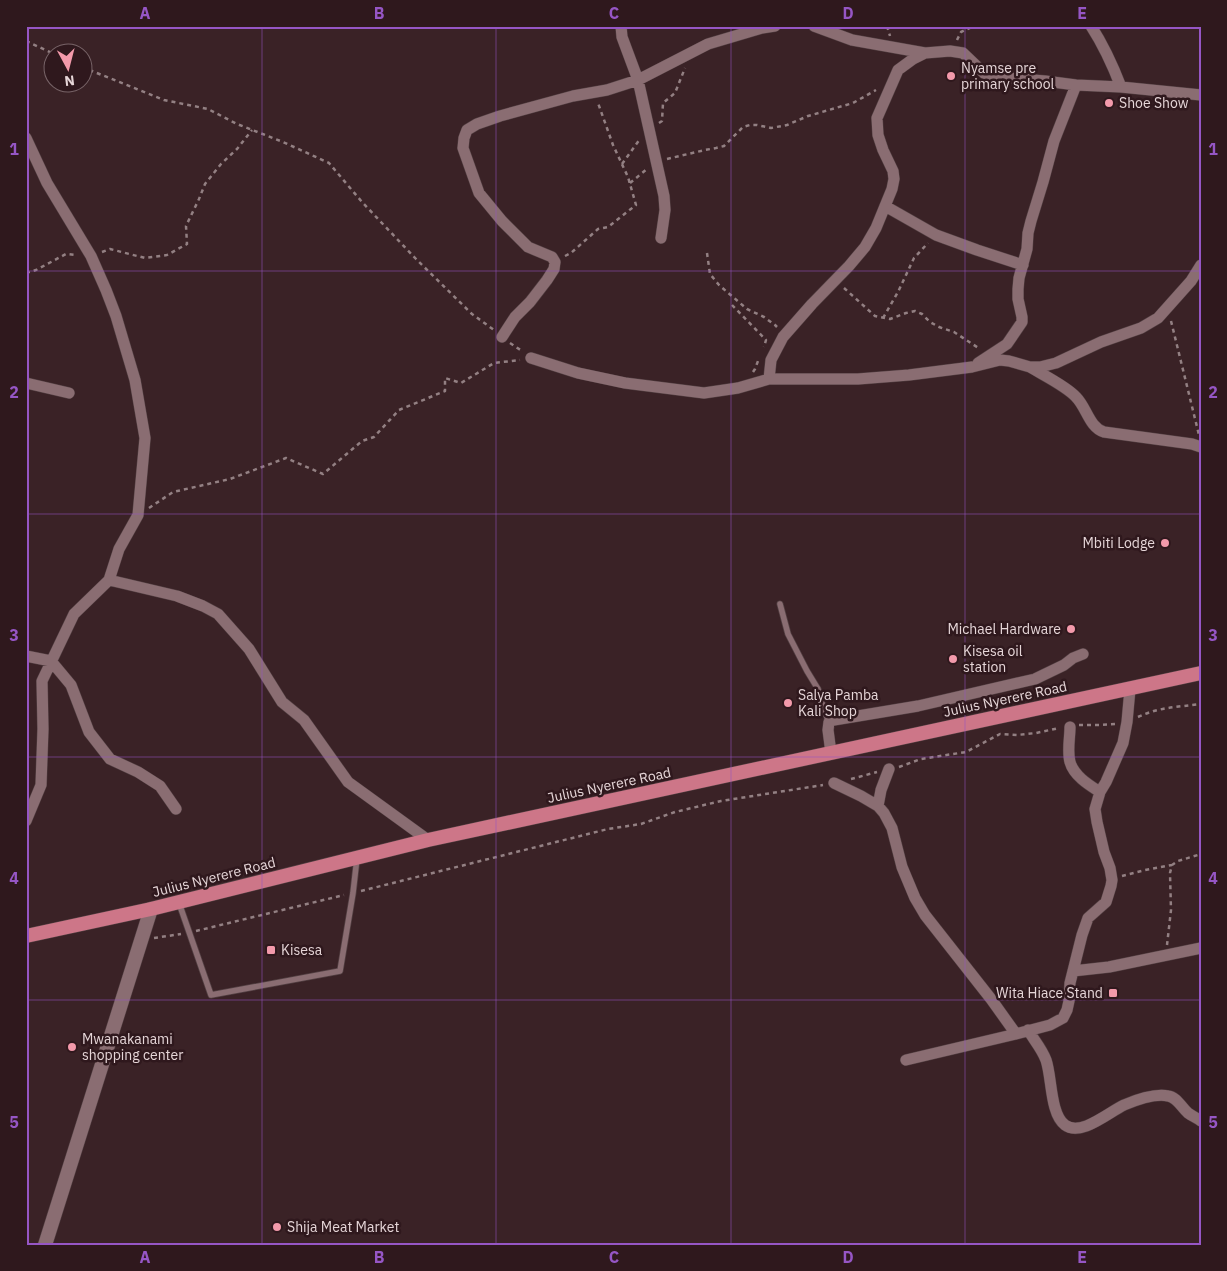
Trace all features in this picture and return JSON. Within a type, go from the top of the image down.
[{"type":"highway","name":"Julius Nyerere Road","points":[[26,936],[151,909],[428,840],[1201,673]]},
{"type":"street","points":[[621,26],[622,37],[638,80],[664,196],[665,210],[661,238]]},
{"type":"street","points":[[502,337],[515,317],[530,302],[547,280],[554,269],[554,262],[552,257],[528,248],[479,193],[464,148],[464,138],[467,130],[494,118],[573,96],[607,90],[638,80],[708,44],[775,26]]},
{"type":"street","points":[[814,26],[852,40],[925,53],[946,51],[963,53],[985,74],[996,77],[1201,94]]},
{"type":"street","points":[[842,26],[852,40]]},
{"type":"street","points":[[1091,26],[1114,68],[1121,87]]},
{"type":"street","points":[[769,379],[771,360],[783,337],[849,266],[876,228],[892,189],[894,179],[893,171],[882,150],[878,135],[877,118],[898,70],[925,53]]},
{"type":"street","points":[[972,367],[1007,344],[1022,322],[1018,289],[1027,248],[1028,233],[1054,141],[1076,85]]},
{"type":"street","points":[[26,138],[48,184],[91,256],[106,290],[116,316],[137,388],[146,438],[138,515],[119,549],[108,580],[74,614],[42,680],[43,729],[40,785],[26,821]]},
{"type":"street","points":[[885,206],[936,234],[1023,265]]},
{"type":"street","points":[[531,358],[578,373],[625,383],[704,393],[738,388],[769,379],[866,378],[909,375],[972,367],[1000,360],[1030,367],[1040,367],[1056,363],[1101,342],[1141,328],[1158,318],[1191,281],[1201,265]]},
{"type":"street","points":[[1030,367],[1075,395],[1098,430],[1201,447]]},
{"type":"street","points":[[26,383],[69,393]]},
{"type":"street","points":[[108,580],[178,596],[218,614],[249,649],[282,702],[304,720],[348,782],[428,840]]},
{"type":"street","points":[[831,753],[828,730],[830,722],[834,720],[918,706],[1035,679],[1083,654]]},
{"type":"street","points":[[26,656],[51,661],[71,685],[89,732],[110,759],[138,772],[160,786],[176,809]]},
{"type":"street","points":[[906,1060],[1016,1034],[1063,1018],[1069,1001],[1070,982],[1088,918],[1106,902],[1109,895],[1112,880],[1095,809],[1100,792],[1123,744],[1130,689]]},
{"type":"street","points":[[1070,726],[1070,763],[1076,773],[1086,783],[1100,792]]},
{"type":"street","points":[[878,806],[881,790],[889,769]]},
{"type":"street","points":[[834,783],[878,806],[884,813],[892,828],[902,867],[914,898],[1016,1034]]},
{"type":"street","points":[[45,1245],[151,909]]},
{"type":"street","points":[[1073,971],[1109,967],[1201,948]]},
{"type":"street","points":[[1028,1030],[1046,1059],[1053,1100],[1058,1116],[1065,1125],[1077,1128],[1089,1126],[1123,1106],[1140,1099],[1159,1095],[1170,1096],[1177,1100],[1188,1113],[1201,1121]]},
{"type":"lane","points":[[780,604],[788,634],[818,689],[824,710],[830,722]]},
{"type":"lane","points":[[179,902],[211,995],[340,971],[357,858]]},
{"type":"path","points":[[958,52],[956,42],[961,32],[974,26]]},
{"type":"path","points":[[26,41],[42,48]]},
{"type":"path","points":[[622,164],[649,127],[662,121],[663,103],[675,93],[692,53]]},
{"type":"path","points":[[92,71],[164,100],[208,110],[329,163],[362,202],[472,314],[531,358]]},
{"type":"path","points":[[630,183],[657,161],[724,146],[743,127],[750,124],[771,128],[787,126],[808,116],[854,104],[893,81]]},
{"type":"path","points":[[554,262],[571,253],[598,229],[608,227],[636,205],[630,183],[613,145],[595,92]]},
{"type":"path","points":[[26,273],[36,270],[66,254],[91,256],[110,249],[145,258],[167,255],[187,244],[186,226],[205,184],[252,130]]},
{"type":"path","points":[[883,318],[914,258],[936,234]]},
{"type":"path","points":[[707,253],[710,274],[719,285],[747,309],[775,325],[783,337]]},
{"type":"path","points":[[834,281],[876,316],[894,318],[915,311],[922,314],[939,328],[954,332],[990,355]]},
{"type":"path","points":[[732,305],[766,340],[763,348]]},
{"type":"path","points":[[1168,307],[1198,435]]},
{"type":"path","points":[[738,388],[755,369],[761,355]]},
{"type":"path","points":[[138,515],[173,492],[230,479],[286,458],[322,474],[362,440],[374,437],[399,410],[446,391],[445,378],[461,382],[494,363],[531,358]]},
{"type":"path","points":[[140,940],[189,932],[353,893],[608,829],[641,824],[676,812],[721,801],[834,783],[895,768],[921,759],[966,752],[1000,734],[1017,735],[1084,724],[1100,725],[1127,722],[1149,712],[1171,706],[1201,704]]},
{"type":"path","points":[[1112,880],[1145,870],[1172,865],[1178,861],[1201,854]]},
{"type":"path","points":[[1166,955],[1171,910],[1170,874],[1172,865]]},
{"type":"place","name":"Nyamse pre primary school","points":[[951,76]]},
{"type":"place","name":"Shoe Show","points":[[1109,103]]},
{"type":"place","name":"Mbiti Lodge","points":[[1165,543]]},
{"type":"place","name":"Michael Hardware","points":[[1071,629]]},
{"type":"place","name":"Kisesa oil station","points":[[953,659]]},
{"type":"place","name":"Salya Pamba Kali Shop","points":[[788,703]]},
{"type":"place","name":"Kisesa","points":[[271,950]]},
{"type":"place","name":"Wita Hiace Stand","points":[[1113,993]]},
{"type":"place","name":"Mwanakanami shopping center","points":[[72,1047]]},
{"type":"place","name":"Shija Meat Market","points":[[277,1227]]}]
